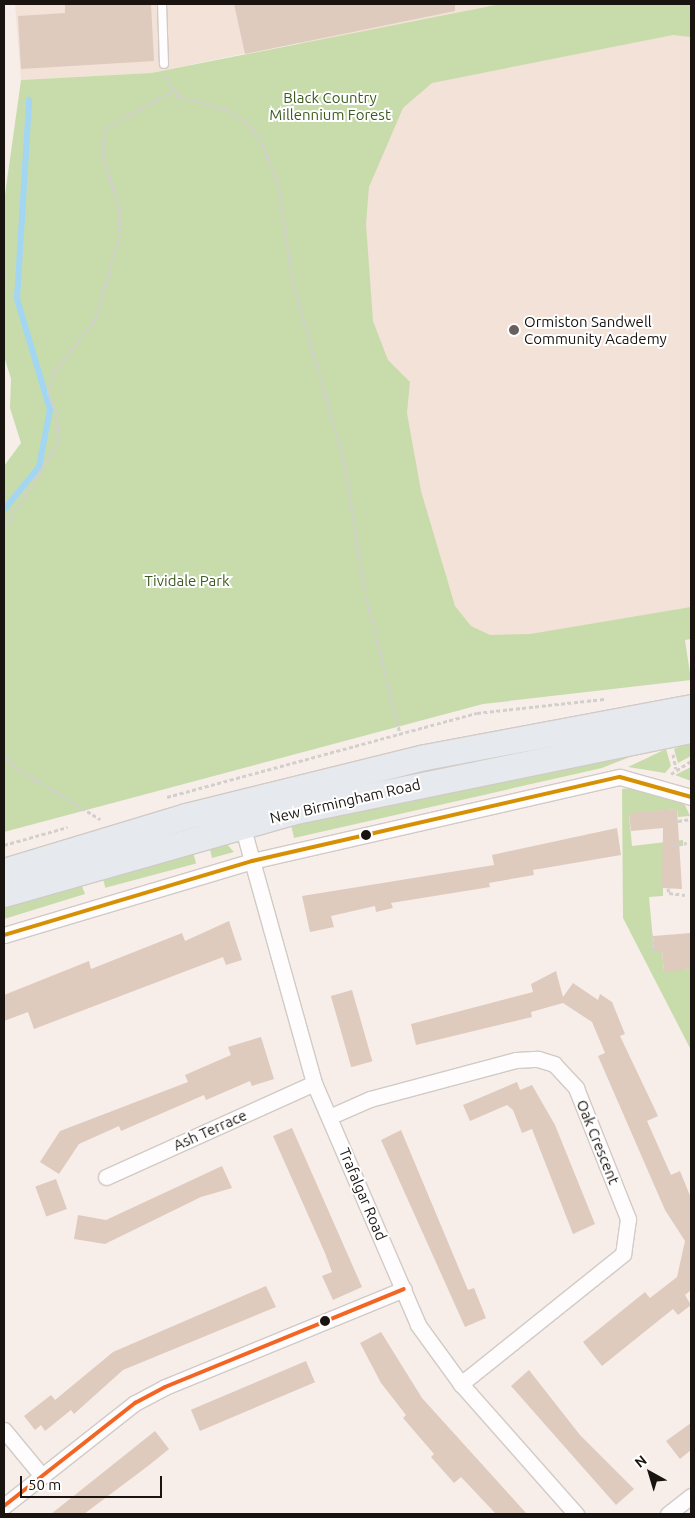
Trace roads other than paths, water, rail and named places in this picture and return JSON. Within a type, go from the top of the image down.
[{"type":"highway","name":"New Birmingham Road","points":[[4,871],[240,814],[523,736],[691,707]]},
{"type":"highway","name":"New Birmingham Road","points":[[4,894],[240,814],[691,730]]},
{"type":"street","points":[[4,935],[252,861],[620,777],[660,785],[691,797]]},
{"type":"street","name":"Trafalgar Road","points":[[240,814],[314,1083],[418,1325],[461,1384],[576,1514]]},
{"type":"street","name":"Oak Crescent","points":[[329,1117],[370,1099],[516,1060],[554,1064],[576,1088],[628,1219],[623,1254],[461,1384]]},
{"type":"street","name":"Ash Terrace","points":[[106,1177],[314,1083]]},
{"type":"street","points":[[4,1506],[135,1403],[165,1387],[404,1290]]},
{"type":"street","points":[[4,1430],[42,1476]]},
{"type":"street","points":[[668,1514],[691,1496]]},
{"type":"lane","points":[[162,4],[164,64]]},
{"type":"waterway","points":[[4,510],[39,467],[50,410],[17,299],[29,100]]},
{"type":"place","name":"Ormiston Sandwell Community Academy","points":[[514,330]]},
{"type":"park label","name":"Black Country Millennium Forest","points":[[330,106]]},
{"type":"park label","name":"Tividale Park","points":[[187,581]]}]
